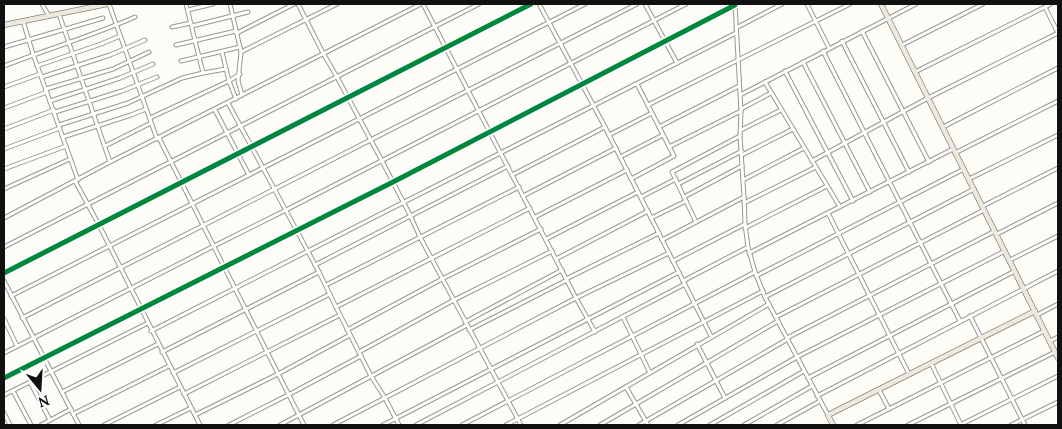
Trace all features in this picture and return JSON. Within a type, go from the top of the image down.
[{"type":"main road","points":[[4,25],[108,4]]},
{"type":"main road","points":[[881,4],[1058,358]]},
{"type":"main road","points":[[834,425],[828,415],[1036,313]]},
{"type":"street","points":[[42,4],[49,16]]},
{"type":"street","points":[[108,4],[158,138],[304,425]]},
{"type":"street","points":[[186,4],[203,73]]},
{"type":"street","points":[[188,10],[213,4]]},
{"type":"street","points":[[230,4],[242,52],[238,81],[242,95]]},
{"type":"street","points":[[176,45],[237,32],[294,4]]},
{"type":"street","points":[[298,4],[520,425]]},
{"type":"street","points":[[242,52],[337,4]]},
{"type":"street","points":[[4,218],[110,162],[422,4],[595,332]]},
{"type":"street","points":[[4,247],[479,4]]},
{"type":"street","points":[[4,273],[531,4]]},
{"type":"street","points":[[539,4],[616,148],[711,336]]},
{"type":"street","points":[[11,296],[585,4]]},
{"type":"street","points":[[22,318],[637,4]]},
{"type":"street","points":[[645,4],[677,63]]},
{"type":"street","points":[[4,351],[286,210],[686,4]]},
{"type":"street","points":[[736,28],[782,4]]},
{"type":"street","points":[[807,4],[829,48]]},
{"type":"street","points":[[648,104],[850,4]]},
{"type":"street","points":[[740,95],[916,4]]},
{"type":"street","points":[[902,44],[983,4]]},
{"type":"street","points":[[915,72],[1051,4]]},
{"type":"street","points":[[4,378],[297,231],[735,5],[745,226],[749,253],[762,291],[828,415]]},
{"type":"street","points":[[812,161],[928,98],[1058,33],[1045,7]]},
{"type":"street","points":[[172,27],[248,12]]},
{"type":"street","points":[[59,14],[110,162]]},
{"type":"street","points":[[4,66],[33,54],[102,31],[135,17]]},
{"type":"street","points":[[4,47],[103,18]]},
{"type":"street","points":[[23,21],[77,181],[87,204],[200,425]]},
{"type":"street","points":[[862,31],[929,162]]},
{"type":"street","points":[[152,331],[736,33]]},
{"type":"street","points":[[38,66],[120,36]]},
{"type":"street","points":[[4,87],[110,55],[144,40]]},
{"type":"street","points":[[842,41],[909,172]]},
{"type":"street","points":[[182,61],[240,47]]},
{"type":"street","points":[[823,51],[960,321]]},
{"type":"street","points":[[4,108],[46,90],[113,68],[149,52]]},
{"type":"street","points":[[222,52],[229,81],[236,99]]},
{"type":"street","points":[[803,62],[870,192]]},
{"type":"street","points":[[50,101],[134,73],[153,64]]},
{"type":"street","points":[[943,127],[1058,68]]},
{"type":"street","points":[[4,149],[60,126],[128,103],[182,78],[226,69]]},
{"type":"street","points":[[785,71],[852,201]]},
{"type":"street","points":[[150,118],[240,74]]},
{"type":"street","points":[[4,128],[54,111],[89,102],[138,85],[157,76]]},
{"type":"street","points":[[765,82],[840,208]]},
{"type":"street","points":[[631,179],[674,156],[637,84]]},
{"type":"street","points":[[659,127],[739,86]]},
{"type":"street","points":[[669,147],[771,93]]},
{"type":"street","points":[[749,253],[929,162],[1058,101]]},
{"type":"street","points":[[228,103],[308,251],[371,376],[399,425]]},
{"type":"street","points":[[63,137],[131,116],[146,109]]},
{"type":"street","points":[[215,110],[249,175]]},
{"type":"street","points":[[741,130],[781,110]]},
{"type":"street","points":[[609,135],[652,113]]},
{"type":"street","points":[[105,146],[152,123]]},
{"type":"street","points":[[512,175],[605,127]]},
{"type":"street","points":[[678,184],[793,129]]},
{"type":"street","points":[[620,157],[663,135]]},
{"type":"street","points":[[969,179],[1058,135]]},
{"type":"street","points":[[696,222],[672,172],[740,136]]},
{"type":"street","points":[[4,169],[66,146]]},
{"type":"street","points":[[524,196],[616,148]]},
{"type":"street","points":[[743,180],[804,148]]},
{"type":"street","points":[[4,189],[70,159]]},
{"type":"street","points":[[315,265],[508,166]]},
{"type":"street","points":[[684,197],[742,166]]},
{"type":"street","points":[[744,203],[816,167]]},
{"type":"street","points":[[600,425],[777,319],[1058,168]]},
{"type":"street","points":[[462,425],[695,304],[838,234],[964,169]]},
{"type":"street","points":[[534,217],[627,170]]},
{"type":"street","points":[[641,197],[676,179]]},
{"type":"street","points":[[673,261],[827,186]]},
{"type":"street","points":[[326,286],[518,187]]},
{"type":"street","points":[[765,297],[974,189]]},
{"type":"street","points":[[546,238],[638,192]]},
{"type":"street","points":[[662,240],[744,197]]},
{"type":"street","points":[[651,218],[686,202]]},
{"type":"street","points":[[639,425],[647,423],[787,339],[931,264],[1058,204]]},
{"type":"street","points":[[336,307],[530,208]]},
{"type":"street","points":[[556,259],[648,211]]},
{"type":"street","points":[[828,213],[909,374]]},
{"type":"street","points":[[347,330],[541,229]]},
{"type":"street","points":[[469,330],[659,233]]},
{"type":"street","points":[[1010,260],[1058,236]]},
{"type":"street","points":[[416,425],[623,317],[748,247]]},
{"type":"street","points":[[228,425],[288,395],[454,300],[552,251]]},
{"type":"street","points":[[678,425],[797,358],[1005,251]]},
{"type":"street","points":[[333,425],[576,298],[669,253]]},
{"type":"street","points":[[280,425],[562,270]]},
{"type":"street","points":[[808,378],[1016,271]]},
{"type":"street","points":[[817,396],[1058,271]]},
{"type":"street","points":[[162,352],[319,272]]},
{"type":"street","points":[[383,425],[679,272]]},
{"type":"street","points":[[4,281],[79,425]]},
{"type":"street","points":[[506,425],[762,291]]},
{"type":"street","points":[[173,374],[330,294]]},
{"type":"street","points":[[560,425],[769,304]]},
{"type":"street","points":[[1036,313],[1058,304]]},
{"type":"street","points":[[184,394],[340,315]]},
{"type":"street","points":[[970,316],[1025,425]]},
{"type":"street","points":[[623,317],[650,373]]},
{"type":"street","points":[[4,319],[17,346]]},
{"type":"street","points":[[4,396],[148,323]]},
{"type":"street","points":[[857,425],[1045,331]]},
{"type":"street","points":[[194,415],[350,336]]},
{"type":"street","points":[[1050,341],[1058,337]]},
{"type":"street","points":[[62,392],[158,344]]},
{"type":"street","points":[[698,344],[726,398]]},
{"type":"street","points":[[908,425],[1056,352]]},
{"type":"street","points":[[931,363],[961,425],[1058,376]]},
{"type":"street","points":[[73,414],[169,366]]},
{"type":"street","points":[[710,425],[804,371]]},
{"type":"street","points":[[30,382],[50,420]]},
{"type":"street","points":[[744,425],[812,386]]},
{"type":"street","points":[[104,425],[180,387]]},
{"type":"street","points":[[626,387],[647,423]]},
{"type":"street","points":[[878,390],[888,409]]},
{"type":"street","points":[[13,391],[32,425]]},
{"type":"street","points":[[777,425],[820,401]]},
{"type":"street","points":[[1011,425],[1058,402]]},
{"type":"street","points":[[156,425],[191,408]]},
{"type":"street","points":[[41,425],[71,409]]},
{"type":"street","points":[[4,413],[10,425]]},
{"type":"cycle path","points":[[4,273],[531,4]]},
{"type":"cycle path","points":[[4,378],[393,182],[735,5]]}]
